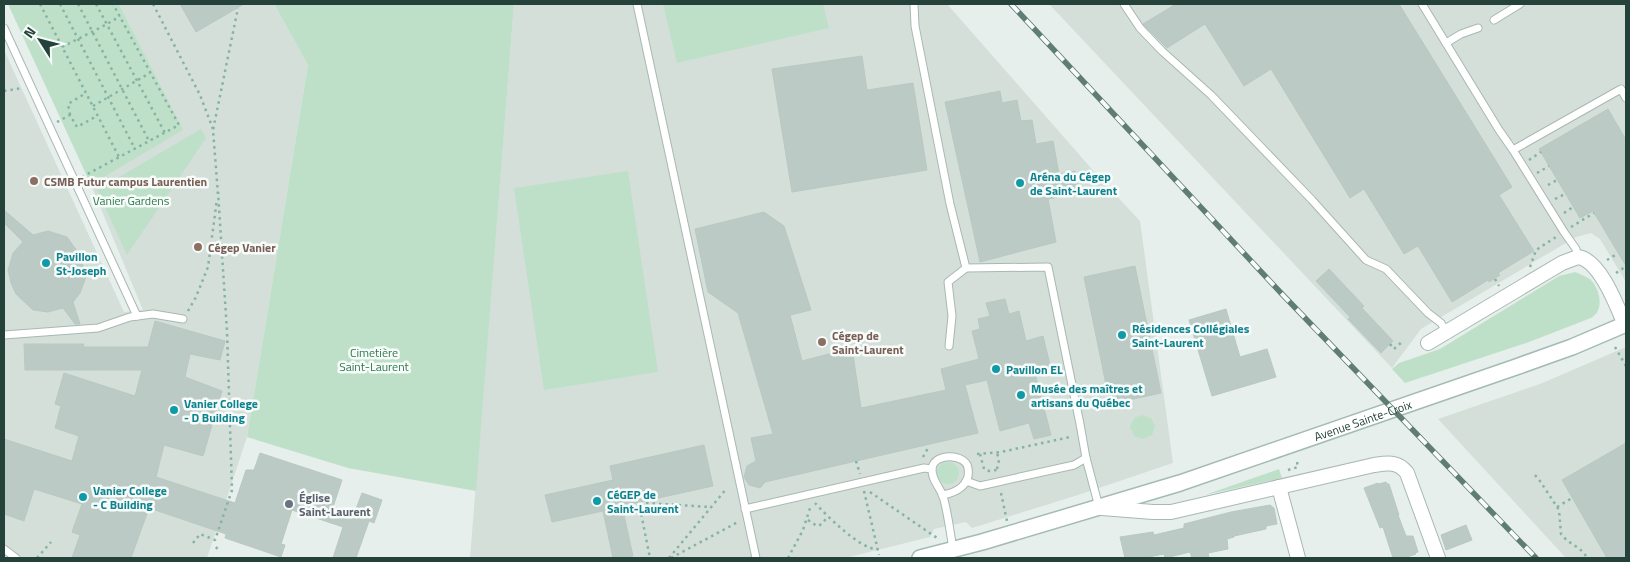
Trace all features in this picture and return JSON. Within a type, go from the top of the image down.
[{"type":"main road","name":"Avenue Sainte-Croix","points":[[920,558],[955,554],[1180,483],[1572,347],[1625,324]]},
{"type":"street","points":[[1428,344],[1562,263],[1578,258]]},
{"type":"street","name":"Avenue Sainte-Croix","points":[[1578,258],[1589,262],[1602,278],[1625,324]]},
{"type":"street","name":"Avenue Sainte-Croix","points":[[1099,507],[1168,512],[1390,463],[1400,466],[1407,473],[1438,558]]},
{"type":"street","points":[[1279,487],[1298,558]]},
{"type":"lane","points":[[637,4],[756,558]]},
{"type":"lane","points":[[914,4],[915,26],[950,204],[966,268]]},
{"type":"lane","points":[[1124,4],[1140,28],[1156,45],[1212,95],[1366,260],[1386,269],[1428,313],[1441,323],[1446,332]]},
{"type":"lane","points":[[1422,4],[1499,130],[1576,249],[1578,258]]},
{"type":"lane","points":[[1494,20],[1520,4]]},
{"type":"lane","points":[[4,28],[137,316]]},
{"type":"lane","points":[[1446,44],[1461,34],[1478,28]]},
{"type":"lane","points":[[1513,150],[1620,89],[1626,98]]},
{"type":"lane","points":[[949,346],[952,316],[948,282],[966,268],[1048,267],[1086,458],[1099,507]]},
{"type":"lane","points":[[4,335],[98,328],[137,316],[153,314],[183,319]]},
{"type":"lane","points":[[942,496],[958,490],[966,481],[968,468],[961,460],[942,457],[935,462],[932,469],[934,481],[942,496],[955,554]]},
{"type":"lane","points":[[966,481],[980,486],[999,483],[1074,465],[1086,458]]},
{"type":"lane","points":[[745,509],[924,468],[932,469]]},
{"type":"lane","points":[[4,548],[16,558]]},
{"type":"path","points":[[40,4],[120,157]]},
{"type":"path","points":[[60,4],[135,148]]},
{"type":"path","points":[[78,4],[149,141]]},
{"type":"path","points":[[96,4],[165,133]]},
{"type":"path","points":[[74,181],[179,125],[113,4]]},
{"type":"path","points":[[153,4],[200,95],[213,130],[218,192],[227,332],[232,490],[215,540],[200,534],[193,543]]},
{"type":"path","points":[[213,130],[238,8]]},
{"type":"path","points":[[62,47],[120,16]]},
{"type":"path","points":[[93,106],[151,73]]},
{"type":"path","points":[[4,91],[30,86]]},
{"type":"path","points":[[86,93],[68,104],[70,115],[77,127],[98,115]]},
{"type":"path","points":[[49,126],[70,115]]},
{"type":"path","points":[[1533,158],[1541,152]]},
{"type":"path","points":[[1541,171],[1549,166]]},
{"type":"path","points":[[1549,185],[1557,180]]},
{"type":"path","points":[[183,319],[196,296],[208,267],[218,192]]},
{"type":"path","points":[[1557,198],[1565,194]]},
{"type":"path","points":[[1564,212],[1573,207]]},
{"type":"path","points":[[1573,225],[1594,213]]},
{"type":"path","points":[[1529,270],[1536,250],[1564,232]]},
{"type":"path","points":[[1607,260],[1617,254]]},
{"type":"path","points":[[1615,273],[1625,267]]},
{"type":"path","points":[[1494,279],[1500,288]]},
{"type":"path","points":[[1390,344],[1394,349],[1403,341]]},
{"type":"path","points":[[1615,347],[1626,366]]},
{"type":"path","points":[[998,453],[997,471],[984,469],[978,454],[998,453],[1070,437]]},
{"type":"path","points":[[856,461],[861,477]]},
{"type":"path","points":[[1290,468],[1298,466],[1296,462]]},
{"type":"path","points":[[1535,475],[1560,513],[1559,525],[1561,534],[1582,550],[1588,558]]},
{"type":"path","points":[[670,558],[727,488]]},
{"type":"path","points":[[879,555],[864,490],[871,492],[937,538]]},
{"type":"path","points":[[1001,493],[1008,522]]},
{"type":"path","points":[[1557,507],[1572,498]]},
{"type":"path","points":[[788,558],[808,520],[812,500],[847,533],[866,546],[874,550],[878,549]]},
{"type":"path","points":[[646,503],[711,507]]},
{"type":"path","points":[[810,510],[819,507]]},
{"type":"path","points":[[640,508],[650,558]]},
{"type":"path","points":[[808,520],[812,524],[820,525],[828,517]]},
{"type":"path","points":[[670,558],[737,523]]},
{"type":"path","points":[[36,558],[51,542]]},
{"type":"shaded area","name":"Cégep Vanier","points":[[119,4],[274,4],[308,65],[247,437],[207,558],[4,558],[4,50],[124,312],[143,310],[91,185],[182,130]]},
{"type":"shaded area","name":"Cégep de Saint-Laurent","points":[[514,4],[947,4],[1140,221],[1173,463],[972,528],[966,522],[934,529],[930,537],[845,558],[470,558]]},
{"type":"shaded area","points":[[1049,4],[1626,4],[1626,282],[1600,239],[1591,233],[1576,237],[1421,329],[1392,368]]},
{"type":"shaded area","points":[[1626,347],[1626,558],[1566,558],[1438,419],[1540,384]]},
{"type":"green space","points":[[8,4],[119,4],[183,130],[91,185]]},
{"type":"green space","name":"Cimetière Saint-Laurent","points":[[274,4],[514,4],[476,491],[348,468],[247,437],[308,65]]},
{"type":"green space","points":[[663,4],[823,4],[829,28],[677,63]]},
{"type":"green space","name":"Vanier Gardens","points":[[201,129],[206,138],[127,255],[97,190]]},
{"type":"green space","points":[[628,171],[658,372],[544,390],[514,188]]},
{"type":"green space","points":[[1575,272],[1590,279],[1600,299],[1598,310],[1591,318],[1529,342],[1405,383],[1392,369],[1399,363],[1440,349],[1559,276]]},
{"type":"green space","points":[[1142,415],[1151,418],[1155,426],[1152,435],[1143,439],[1134,436],[1130,427],[1134,418]]},
{"type":"green space","points":[[948,462],[956,465],[959,473],[956,481],[948,484],[940,481],[937,473],[940,465]]},
{"type":"green space","points":[[1279,469],[1282,478],[1205,495]]},
{"type":"building","points":[[180,4],[244,4],[196,32]]},
{"type":"building","points":[[1176,4],[1399,4],[1512,187],[1499,195],[1534,251],[1498,273],[1500,275],[1489,282],[1488,280],[1452,302],[1418,246],[1404,254],[1364,189],[1350,198],[1271,69],[1244,86],[1205,24],[1167,48],[1143,24]]},
{"type":"building","points":[[862,56],[867,90],[913,83],[927,170],[792,192],[772,69]]},
{"type":"building","name":"Aréna du Cégep de Saint-Laurent","points":[[1000,91],[1002,103],[1017,100],[1021,121],[1032,120],[1036,144],[1053,141],[1059,174],[1075,171],[1079,193],[1048,199],[1056,242],[980,262],[945,102]]},
{"type":"building","points":[[1608,109],[1626,140],[1626,266],[1593,211],[1580,218],[1539,149]]},
{"type":"building","name":"Pavillon St-Joseph","points":[[4,210],[33,235],[48,231],[67,237],[80,255],[86,277],[80,293],[73,302],[80,324],[75,324],[63,308],[48,312],[33,310],[16,294],[8,270],[13,253],[23,242],[4,223]]},
{"type":"building","points":[[764,212],[784,226],[811,310],[790,315],[802,361],[852,348],[861,408],[946,390],[941,369],[979,359],[972,331],[980,329],[978,319],[990,316],[986,303],[1005,299],[1009,314],[1019,311],[1026,341],[1043,336],[1051,369],[1035,373],[1051,435],[1034,439],[1029,423],[1000,431],[987,380],[965,385],[978,433],[765,482],[760,488],[749,485],[744,477],[747,466],[756,461],[751,438],[773,434],[738,313],[708,292],[695,229]]},
{"type":"building","name":"Résidences Collégiales Saint-Laurent","points":[[1135,266],[1161,393],[1110,404],[1084,277]]},
{"type":"building","points":[[1329,269],[1364,306],[1362,308],[1393,341],[1381,353],[1348,319],[1350,317],[1316,281]]},
{"type":"building","points":[[1226,309],[1240,357],[1267,349],[1276,377],[1212,396],[1189,320]]},
{"type":"building","points":[[155,321],[225,341],[220,360],[190,354],[185,377],[222,391],[203,456],[164,445],[156,477],[235,503],[246,470],[254,470],[260,453],[342,480],[333,507],[354,514],[362,493],[382,500],[374,523],[369,521],[356,558],[333,558],[343,527],[292,510],[281,544],[285,545],[281,557],[225,538],[226,534],[149,508],[131,558],[72,558],[80,535],[72,532],[82,504],[34,489],[24,521],[4,514],[4,439],[72,461],[79,436],[55,428],[61,406],[55,404],[64,373],[135,396],[142,370],[25,370],[24,344],[84,344],[83,347],[148,347]]},
{"type":"building","points":[[1626,443],[1626,558],[1607,558],[1562,480]]},
{"type":"building","name":"CéGEP de Saint-Laurent","points":[[704,445],[713,486],[622,506],[633,556],[613,558],[603,511],[552,522],[545,495],[613,480],[610,466]]},
{"type":"building","points":[[1386,482],[1389,484],[1406,536],[1413,536],[1418,552],[1404,558],[1393,558],[1383,527],[1380,528],[1364,488]]},
{"type":"building","points":[[1270,505],[1274,508],[1277,524],[1266,526],[1266,529],[1227,539],[1228,549],[1208,553],[1209,558],[1192,558],[1190,552],[1165,558],[1164,554],[1143,558],[1125,558],[1120,537],[1153,532],[1154,535],[1184,528],[1184,524],[1231,512]]},
{"type":"building","points":[[1466,525],[1472,540],[1446,550],[1441,535]]},
{"type":"railway","points":[[1011,4],[1281,293],[1536,558]]},
{"type":"place","name":"CSMB Futur campus Laurentien","points":[[34,181]]},
{"type":"place","name":"Aréna du Cégep de Saint-Laurent","points":[[1020,183]]},
{"type":"place","name":"Cégep Vanier","points":[[198,247]]},
{"type":"place","name":"Pavillon St-Joseph","points":[[46,263]]},
{"type":"place","name":"Résidences Collégiales Saint-Laurent","points":[[1122,335]]},
{"type":"place","name":"Cégep de Saint-Laurent","points":[[822,342]]},
{"type":"place","name":"Pavillon EL","points":[[996,369]]},
{"type":"place","name":"Musée des maîtres et artisans du Québec","points":[[1021,395]]},
{"type":"place","name":"Vanier College - D Building","points":[[174,410]]},
{"type":"place","name":"Vanier College - C Building","points":[[83,497]]},
{"type":"place","name":"CéGEP de Saint-Laurent","points":[[597,501]]},
{"type":"place","name":"Église Saint-Laurent","points":[[289,504]]}]
